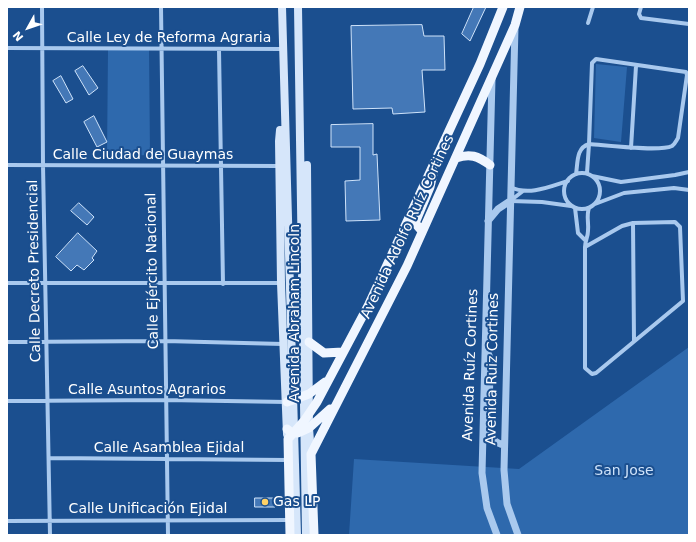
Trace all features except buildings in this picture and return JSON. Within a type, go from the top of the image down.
[{"type":"main road","points":[[282,7],[297,535]]},
{"type":"main road","name":"Avenida Abraham Lincoln","points":[[298,7],[306,535]]},
{"type":"main road","name":"Avenida Adolfo Ruíz Cortines","points":[[289,433],[310,413],[369,304],[488,46],[503,7]]},
{"type":"main road","name":"Avenida Adolfo Ruíz Cortines","points":[[311,454],[407,266],[456,158],[492,73],[515,25],[520,7]]},
{"type":"main road","points":[[488,46],[492,73]]},
{"type":"main road","name":"Avenida Abraham Lincoln","points":[[300,90],[306,135],[309,428],[314,535]]},
{"type":"main road","name":"Avenida Abraham Lincoln","points":[[284,111],[279,141],[279,166],[281,283],[289,433],[288,460],[290,535]]},
{"type":"main road","points":[[456,158],[466,154],[472,155],[490,165]]},
{"type":"main road","points":[[422,231],[416,223],[430,187],[435,161]]},
{"type":"main road","points":[[309,342],[318,351],[324,353],[343,352]]},
{"type":"main road","points":[[285,362],[291,368],[296,370],[301,368],[308,360]]},
{"type":"main road","points":[[287,402],[309,394],[329,379]]},
{"type":"main road","points":[[289,433],[298,433],[309,428],[339,399]]},
{"type":"street","name":"Calle Decreto Presidencial","points":[[42,7],[43,165],[49,401],[50,535]]},
{"type":"street","name":"Calle Ejército Nacional","points":[[161,7],[160,48],[168,535]]},
{"type":"street","points":[[588,23],[593,7]]},
{"type":"street","points":[[640,7],[639,14],[644,19],[689,24]]},
{"type":"street","points":[[510,201],[515,25]]},
{"type":"street","name":"Calle Ley de Reforma Agraria","points":[[7,48],[160,48],[219,50],[283,49]]},
{"type":"street","points":[[219,50],[222,284]]},
{"type":"street","points":[[576,174],[580,150],[583,146],[589,144],[631,148],[667,147],[674,144],[678,138],[687,75],[683,71],[636,66],[596,59],[592,62],[589,144],[587,173]]},
{"type":"street","points":[[631,148],[636,66]]},
{"type":"street","name":"Avenida Ruíz Cortines","points":[[492,73],[482,473],[487,508],[497,535]]},
{"type":"street","name":"Calle Ciudad de Guaymas","points":[[7,165],[279,166]]},
{"type":"street","points":[[510,187],[523,191],[542,189],[568,181],[576,174],[587,173],[592,176],[621,182],[689,172]]},
{"type":"street","points":[[585,247],[617,228],[633,224],[674,222],[680,227],[683,301],[596,373],[588,372],[585,368],[585,247],[585,240],[588,232],[587,216],[591,206],[598,196],[599,191],[596,181],[592,176]]},
{"type":"street","points":[[568,181],[564,194],[573,207],[578,233],[585,240]]},
{"type":"street","points":[[510,201],[542,202],[573,207],[580,210],[614,195],[624,193],[674,188],[689,190]]},
{"type":"street","points":[[488,221],[498,209],[523,191]]},
{"type":"street","name":"Avenida Ruiz Cortines","points":[[510,201],[504,470],[507,504],[518,535]]},
{"type":"street","points":[[633,224],[634,341]]},
{"type":"street","points":[[7,283],[281,283]]},
{"type":"street","points":[[7,342],[165,341],[284,344]]},
{"type":"street","points":[[485,342],[490,358],[489,432],[491,438],[496,443],[504,445]]},
{"type":"street","name":"Calle Asuntos Agrarios","points":[[7,401],[166,400],[287,402]]},
{"type":"street","name":"Calle Asamblea Ejidal","points":[[49,458],[288,460]]},
{"type":"street","name":"Calle Unificación Ejidal","points":[[7,521],[290,520]]},
{"type":"green space","points":[[149,49],[150,155],[107,156],[108,50]]},
{"type":"green space","points":[[596,64],[627,67],[621,142],[594,138]]},
{"type":"green space","name":"San Jose","points":[[689,347],[689,535],[349,535],[354,459],[519,469]]},
{"type":"place","name":"Gas LP","points":[[265,502]]}]
